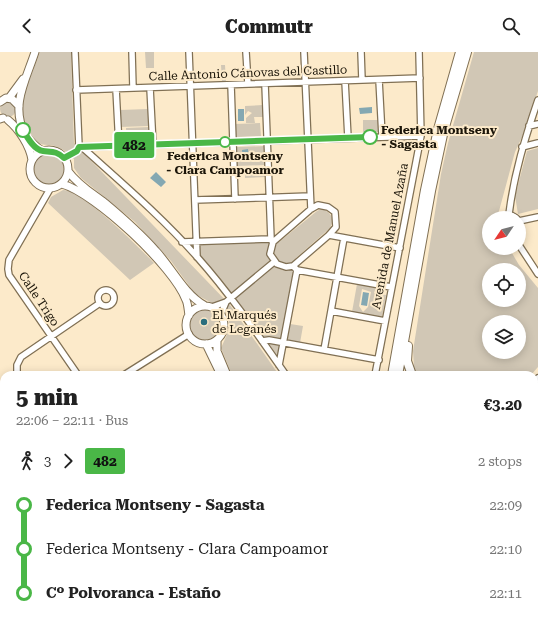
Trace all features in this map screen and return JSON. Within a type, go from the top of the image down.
[{"type":"highway","points":[[393,371],[425,190],[438,129],[460,52]]},
{"type":"highway","points":[[399,371],[444,130],[467,52]]},
{"type":"highway","points":[[408,323],[407,361],[411,371]]},
{"type":"main road","points":[[3,118],[14,118],[18,109],[28,70],[35,52]]},
{"type":"main road","points":[[3,99],[28,70]]},
{"type":"main road","points":[[3,99],[15,100],[18,109],[19,123],[33,145],[43,151],[57,152],[64,158],[67,162],[68,171],[76,182],[104,202],[143,237],[165,260],[192,297],[204,305],[212,306],[221,314],[225,325],[221,336],[217,340],[206,344],[196,341],[189,334],[186,324],[189,315],[193,310],[204,305]]},
{"type":"main road","points":[[3,118],[15,126],[29,149],[32,160],[29,170],[34,182],[44,188],[50,189],[62,184],[77,189],[115,218],[140,241],[159,262],[184,295],[189,315]]},
{"type":"main road","points":[[32,160],[43,151]]},
{"type":"main road","points":[[62,184],[68,171]]},
{"type":"main road","points":[[217,340],[217,351],[225,371]]},
{"type":"main road","points":[[206,344],[219,371]]},
{"type":"street","points":[[75,52],[76,90],[81,148],[197,257],[228,300],[262,341],[283,371]]},
{"type":"street","points":[[132,52],[133,88]]},
{"type":"street","points":[[189,52],[197,257]]},
{"type":"street","points":[[246,52],[248,84]]},
{"type":"street","points":[[304,52],[311,209]]},
{"type":"street","points":[[361,52],[362,80]]},
{"type":"street","name":"Avenida de Manuel Azaña","points":[[376,371],[421,136],[419,52]]},
{"type":"street","name":"Calle Antonio Cánovas del Castillo","points":[[76,90],[420,78]]},
{"type":"street","points":[[380,80],[382,136]]},
{"type":"street","points":[[345,81],[348,138]]},
{"type":"street","points":[[265,84],[272,240],[270,254],[274,262],[286,267],[391,287]]},
{"type":"street","points":[[231,85],[235,199]]},
{"type":"street","points":[[150,88],[152,145]]},
{"type":"street","points":[[116,89],[119,146]]},
{"type":"street","points":[[509,211],[509,202],[522,147],[538,100]]},
{"type":"street","points":[[529,126],[538,124]]},
{"type":"street","points":[[64,158],[81,148],[382,136],[421,136]]},
{"type":"street","points":[[522,147],[538,144]]},
{"type":"street","name":"Calle Trigo","points":[[50,189],[9,260],[8,269],[9,275],[75,371]]},
{"type":"street","points":[[195,200],[310,196]]},
{"type":"street","points":[[182,242],[272,240],[311,209],[318,206],[325,206],[335,212],[337,223],[329,235],[295,268],[284,344],[279,365]]},
{"type":"street","points":[[526,220],[538,217]]},
{"type":"street","points":[[329,235],[400,248]]},
{"type":"street","points":[[324,350],[344,238]]},
{"type":"street","points":[[525,255],[538,274]]},
{"type":"street","points":[[212,306],[228,300],[274,262]]},
{"type":"street","points":[[221,314],[228,300]]},
{"type":"street","points":[[17,371],[17,365],[21,357],[100,303]]},
{"type":"street","points":[[331,311],[385,321]]},
{"type":"street","points":[[130,371],[189,334]]},
{"type":"street","points":[[262,341],[269,340],[284,344],[379,360]]},
{"type":"shaded area","points":[[40,52],[71,52],[74,143],[230,305],[276,371],[230,371],[221,348],[229,330],[229,315],[195,294],[171,261],[135,222],[81,178],[74,168],[74,159],[69,154],[58,147],[40,144],[36,141],[29,131],[23,112],[23,102]]},
{"type":"shaded area","points":[[145,52],[154,52],[154,68],[146,68]]},
{"type":"shaded area","points":[[474,52],[538,52],[538,91],[523,135],[515,152],[499,211],[482,211],[482,255],[513,255],[518,263],[482,263],[482,307],[526,307],[526,273],[538,288],[538,367],[534,371],[416,371],[413,351],[441,174],[448,143]]},
{"type":"shaded area","points":[[221,65],[225,65],[226,82],[222,82]]},
{"type":"shaded area","points":[[8,101],[15,106],[16,109],[11,116],[8,117],[1,112],[0,109],[5,102]]},
{"type":"shaded area","points":[[263,105],[264,117],[254,117],[255,123],[246,123],[246,118],[252,113],[248,111],[245,115],[245,106]]},
{"type":"shaded area","points":[[148,109],[149,126],[120,127],[120,110]]},
{"type":"shaded area","points":[[363,120],[378,120],[379,132],[363,132]]},
{"type":"shaded area","points":[[260,123],[261,136],[235,137],[235,124]]},
{"type":"shaded area","points":[[149,127],[149,140],[127,141],[126,128]]},
{"type":"shaded area","points":[[265,146],[265,165],[237,166],[236,147]]},
{"type":"shaded area","points":[[538,148],[538,209],[526,212],[518,211],[515,196],[527,151]]},
{"type":"shaded area","points":[[49,154],[60,159],[65,170],[60,181],[49,186],[38,181],[33,170],[38,159]]},
{"type":"shaded area","points":[[265,167],[266,177],[245,178],[245,168]]},
{"type":"shaded area","points":[[63,190],[72,192],[83,199],[110,220],[154,263],[130,280],[48,203],[51,197]]},
{"type":"shaded area","points":[[321,209],[330,214],[332,222],[330,228],[296,258],[278,359],[239,303],[200,257],[199,245],[279,242]]},
{"type":"shaded area","points":[[357,284],[376,287],[374,293],[386,295],[382,317],[352,312]],"holes":[[[362,289],[371,292],[368,307],[363,312],[359,306]]]},
{"type":"shaded area","points":[[204,308],[215,313],[220,324],[215,335],[204,340],[193,335],[188,324],[193,313]]},
{"type":"shaded area","points":[[290,324],[303,326],[300,343],[287,341]]},
{"type":"water","points":[[372,107],[372,113],[360,114],[359,108]]},
{"type":"water","points":[[238,109],[244,109],[244,121],[238,121]]},
{"type":"water","points":[[248,149],[249,162],[243,162],[242,150]]},
{"type":"water","points":[[156,172],[166,182],[161,187],[150,178]]},
{"type":"water","points":[[363,292],[369,293],[367,306],[361,305]]},
{"type":"bus line","name":"482","points":[[23,130],[33,145],[43,151],[51,150],[57,152],[64,158],[77,151],[79,147],[370,137]]},
{"type":"place","name":"Federica Montseny - Sagasta","points":[[370,137]]},
{"type":"place","name":"Federica Montseny - Clara Campoamor","points":[[225,142]]},
{"type":"place","name":"El Marqués de Leganés","points":[[204,322]]}]
